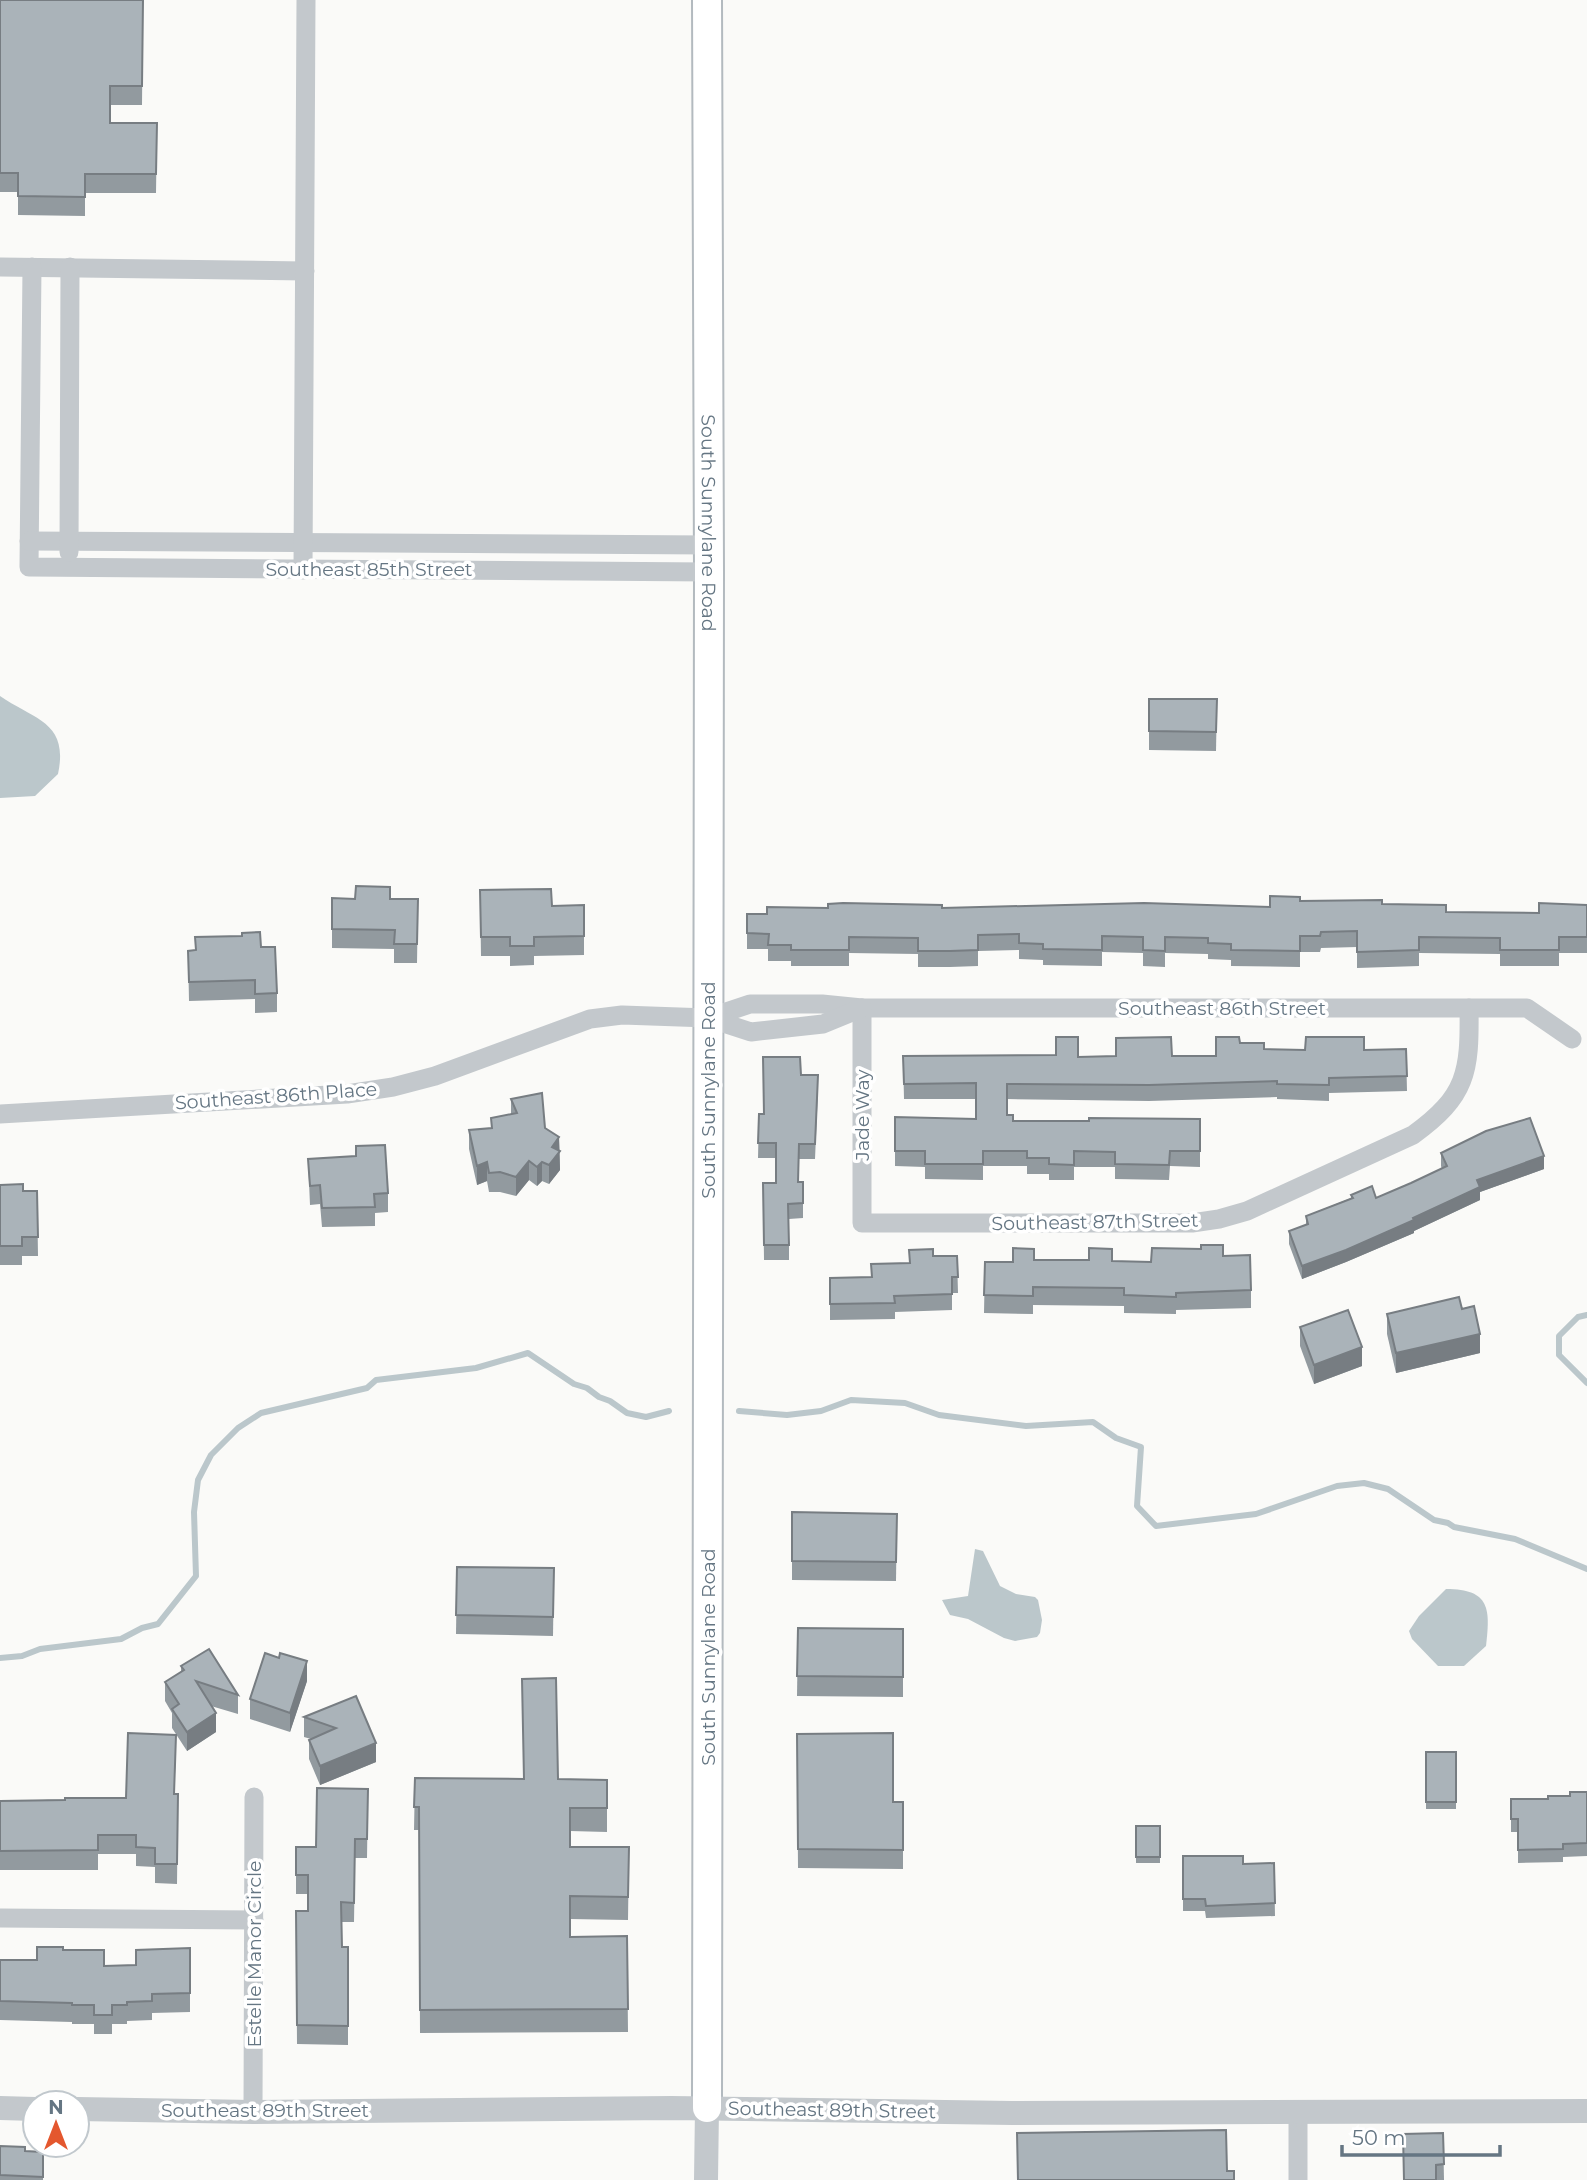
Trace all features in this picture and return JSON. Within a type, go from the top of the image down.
[{"type":"main road","name":"South Sunnylane Road","points":[[707,0],[707,2108]]},
{"type":"street","points":[[303,570],[306,0]]},
{"type":"street","points":[[0,267],[305,271]]},
{"type":"street","points":[[29,541],[32,267]]},
{"type":"street","points":[[68,567],[70,267]]},
{"type":"street","name":"Southeast 85th Street","points":[[29,541],[497,543],[709,558],[497,569],[68,567],[29,566],[29,541]]},
{"type":"street","points":[[497,543],[497,569]]},
{"type":"street","name":"Southeast 86th Street","points":[[708,1017],[750,1004],[822,1004],[862,1008],[1527,1008],[1572,1040]]},
{"type":"street","name":"Southeast 86th Street","points":[[708,1017],[751,1032],[823,1024],[862,1008]]},
{"type":"street","name":"Jade Way","points":[[862,1008],[862,1223]]},
{"type":"street","name":"Southeast 87th Street","points":[[862,1223],[1192,1223],[1247,1211],[1413,1135],[1437,1118],[1453,1100],[1463,1083],[1470,1041],[1469,1008]]},
{"type":"street","name":"Southeast 86th Place","points":[[0,1114],[347,1094],[393,1087],[435,1076],[590,1019],[622,1015],[708,1017]]},
{"type":"street","name":"Estelle Manor Circle","points":[[253,2112],[254,1797]]},
{"type":"street","points":[[0,1918],[254,1920]]},
{"type":"street","points":[[0,2108],[21,2109]]},
{"type":"street","name":"Southeast 89th Street","points":[[91,2109],[253,2112],[707,2108],[999,2113],[1587,2111]]},
{"type":"street","name":"South Sunnylane Road","points":[[706,2180],[707,2108]]},
{"type":"street","points":[[1298,2112],[1298,2180]]},
{"type":"shaded area","points":[[0,696],[46,724],[58,743],[58,774],[35,796],[0,798]]},
{"type":"shaded area","points":[[975,1549],[983,1551],[1000,1586],[1038,1600],[1042,1620],[1037,1637],[1015,1641],[968,1619],[950,1615],[942,1600],[968,1596]]},
{"type":"shaded area","points":[[1446,1589],[1472,1593],[1484,1604],[1487,1612],[1486,1646],[1464,1666],[1438,1666],[1412,1639],[1409,1631],[1419,1616]]},
{"type":"building","points":[[0,0],[143,0],[142,86],[110,86],[110,123],[157,123],[156,174],[85,174],[85,197],[18,196],[18,173],[0,173]]},
{"type":"building","points":[[1149,699],[1217,699],[1216,732],[1149,731]]},
{"type":"building","points":[[356,886],[390,887],[390,899],[418,899],[417,944],[394,944],[395,930],[332,929],[332,898],[355,899]]},
{"type":"building","points":[[551,889],[552,906],[584,905],[584,936],[534,937],[534,946],[510,946],[510,937],[481,937],[480,890]]},
{"type":"building","points":[[1270,896],[1300,897],[1300,901],[1382,900],[1382,904],[1446,905],[1446,912],[1539,913],[1539,903],[1587,905],[1587,937],[1559,937],[1559,950],[1500,950],[1500,938],[1419,937],[1419,950],[1357,952],[1357,931],[1321,932],[1320,936],[1300,936],[1300,951],[1231,950],[1231,944],[1208,943],[1208,938],[1165,937],[1165,951],[1143,950],[1143,937],[1102,936],[1102,950],[1043,949],[1043,944],[1019,943],[1019,934],[978,935],[978,950],[918,951],[918,938],[849,937],[849,950],[791,950],[791,945],[768,945],[769,934],[747,933],[747,914],[767,914],[767,907],[828,908],[828,904],[843,903],[942,905],[942,908],[1144,903],[1270,907]]},
{"type":"building","points":[[260,932],[261,947],[275,947],[277,993],[255,994],[255,980],[189,982],[188,951],[196,950],[195,937],[242,936],[242,933]]},
{"type":"building","points":[[1056,1037],[1078,1037],[1078,1057],[1116,1056],[1116,1038],[1171,1037],[1172,1056],[1216,1056],[1216,1037],[1239,1037],[1240,1043],[1264,1043],[1264,1049],[1305,1050],[1306,1037],[1364,1037],[1364,1050],[1406,1049],[1407,1076],[1329,1078],[1329,1085],[1277,1084],[1277,1081],[1149,1085],[1007,1084],[1007,1115],[1013,1115],[1013,1121],[1089,1121],[1089,1118],[1200,1119],[1200,1151],[1170,1151],[1169,1165],[1115,1164],[1115,1152],[1074,1151],[1074,1165],[1049,1164],[1049,1158],[1027,1158],[1027,1151],[983,1151],[983,1164],[925,1164],[925,1151],[895,1151],[895,1117],[976,1119],[976,1083],[904,1084],[903,1056],[1056,1055]]},
{"type":"building","points":[[763,1057],[800,1057],[801,1075],[818,1075],[815,1144],[799,1144],[798,1182],[803,1182],[803,1203],[788,1204],[789,1245],[764,1245],[763,1183],[776,1183],[776,1143],[758,1143],[759,1114],[764,1114]]},
{"type":"building","points":[[542,1093],[545,1128],[559,1137],[552,1147],[560,1151],[549,1165],[542,1162],[537,1167],[529,1161],[516,1177],[500,1172],[489,1173],[487,1162],[477,1166],[469,1130],[492,1128],[491,1118],[517,1113],[511,1099]]},
{"type":"building","points":[[1530,1118],[1544,1156],[1477,1180],[1480,1187],[1413,1218],[1414,1220],[1302,1266],[1289,1231],[1308,1224],[1306,1216],[1353,1198],[1351,1195],[1372,1186],[1376,1198],[1411,1183],[1447,1166],[1441,1153],[1486,1131]]},
{"type":"building","points":[[385,1145],[388,1193],[374,1194],[375,1207],[322,1208],[320,1185],[310,1186],[308,1159],[356,1156],[356,1146]]},
{"type":"building","points":[[23,1184],[23,1191],[37,1191],[38,1237],[22,1237],[22,1246],[0,1246],[0,1185]]},
{"type":"building","points":[[1201,1245],[1223,1245],[1223,1256],[1250,1255],[1251,1290],[1176,1293],[1176,1297],[1124,1295],[1124,1288],[1033,1287],[1033,1296],[984,1295],[985,1262],[1013,1262],[1013,1248],[1034,1249],[1034,1260],[1089,1260],[1089,1248],[1112,1249],[1112,1261],[1151,1262],[1152,1248],[1201,1249]]},
{"type":"building","points":[[933,1249],[933,1256],[957,1256],[958,1277],[952,1277],[952,1294],[894,1296],[895,1303],[830,1304],[830,1278],[872,1277],[871,1264],[910,1263],[909,1250]]},
{"type":"building","points":[[1459,1297],[1462,1309],[1474,1306],[1480,1334],[1396,1353],[1387,1314]]},
{"type":"building","points":[[1348,1310],[1362,1347],[1314,1365],[1300,1327]]},
{"type":"building","points":[[792,1512],[897,1514],[896,1562],[792,1561]]},
{"type":"building","points":[[457,1567],[554,1568],[553,1617],[456,1615]]},
{"type":"building","points":[[798,1628],[903,1629],[903,1677],[797,1676]]},
{"type":"building","points":[[209,1649],[238,1695],[196,1681],[216,1713],[187,1732],[172,1709],[179,1704],[165,1682],[184,1670],[181,1666]]},
{"type":"building","points":[[265,1653],[279,1658],[280,1653],[307,1661],[290,1713],[250,1699]]},
{"type":"building","points":[[556,1678],[558,1779],[607,1780],[607,1808],[570,1808],[570,1847],[629,1847],[628,1897],[570,1896],[570,1937],[627,1936],[628,2009],[420,2010],[419,1807],[414,1807],[415,1778],[524,1779],[522,1679]]},
{"type":"building","points":[[356,1696],[376,1743],[320,1766],[309,1740],[336,1728],[304,1717]]},
{"type":"building","points":[[128,1733],[176,1735],[174,1794],[178,1794],[177,1864],[155,1864],[155,1848],[136,1847],[136,1835],[98,1835],[98,1850],[0,1851],[0,1801],[126,1798]]},
{"type":"building","points":[[893,1733],[893,1802],[903,1802],[903,1850],[798,1849],[797,1734]]},
{"type":"building","points":[[1426,1752],[1456,1752],[1456,1802],[1426,1802]]},
{"type":"building","points":[[317,1788],[368,1789],[367,1839],[355,1839],[354,1903],[341,1902],[342,1947],[348,1947],[348,2026],[297,2025],[296,1911],[308,1911],[308,1875],[296,1875],[296,1847],[316,1847]]},
{"type":"building","points":[[1570,1792],[1587,1792],[1587,1843],[1563,1844],[1563,1849],[1518,1850],[1518,1819],[1511,1819],[1511,1799],[1548,1799],[1548,1796],[1570,1796]]},
{"type":"building","points":[[1136,1826],[1160,1826],[1160,1857],[1136,1857]]},
{"type":"building","points":[[1183,1856],[1243,1856],[1243,1864],[1274,1863],[1275,1903],[1206,1906],[1205,1899],[1183,1899]]},
{"type":"building","points":[[37,1947],[104,1950],[104,1966],[136,1965],[136,1950],[190,1948],[190,1993],[152,1994],[152,2001],[112,2005],[112,2015],[94,2015],[94,2005],[0,2001],[0,1960],[37,1960]]},
{"type":"building","points":[[1226,2130],[1227,2171],[1234,2171],[1234,2180],[1018,2180],[1017,2133]]},
{"type":"building","points":[[1443,2133],[1444,2164],[1436,2165],[1436,2180],[1404,2180],[1403,2134]]},
{"type":"building","points":[[0,2146],[21,2147],[21,2159],[43,2159],[43,2177],[0,2175]]},
{"type":"waterway","points":[[1587,1315],[1578,1317],[1559,1336],[1559,1355],[1587,1383]]},
{"type":"waterway","points":[[0,1658],[22,1656],[40,1649],[121,1639],[142,1628],[158,1624],[196,1576],[194,1512],[198,1480],[211,1455],[238,1428],[261,1413],[367,1388],[376,1380],[476,1368],[528,1353],[574,1384],[587,1388],[627,1413],[646,1417],[669,1411]]},
{"type":"waterway","points":[[739,1411],[787,1415],[821,1411],[851,1400],[905,1403],[939,1415],[1026,1426],[1093,1422],[1116,1438],[1141,1447],[1137,1506],[1156,1526],[1256,1514],[1337,1486],[1364,1483],[1388,1489],[1434,1520],[1454,1527],[1515,1539],[1587,1569]]}]
